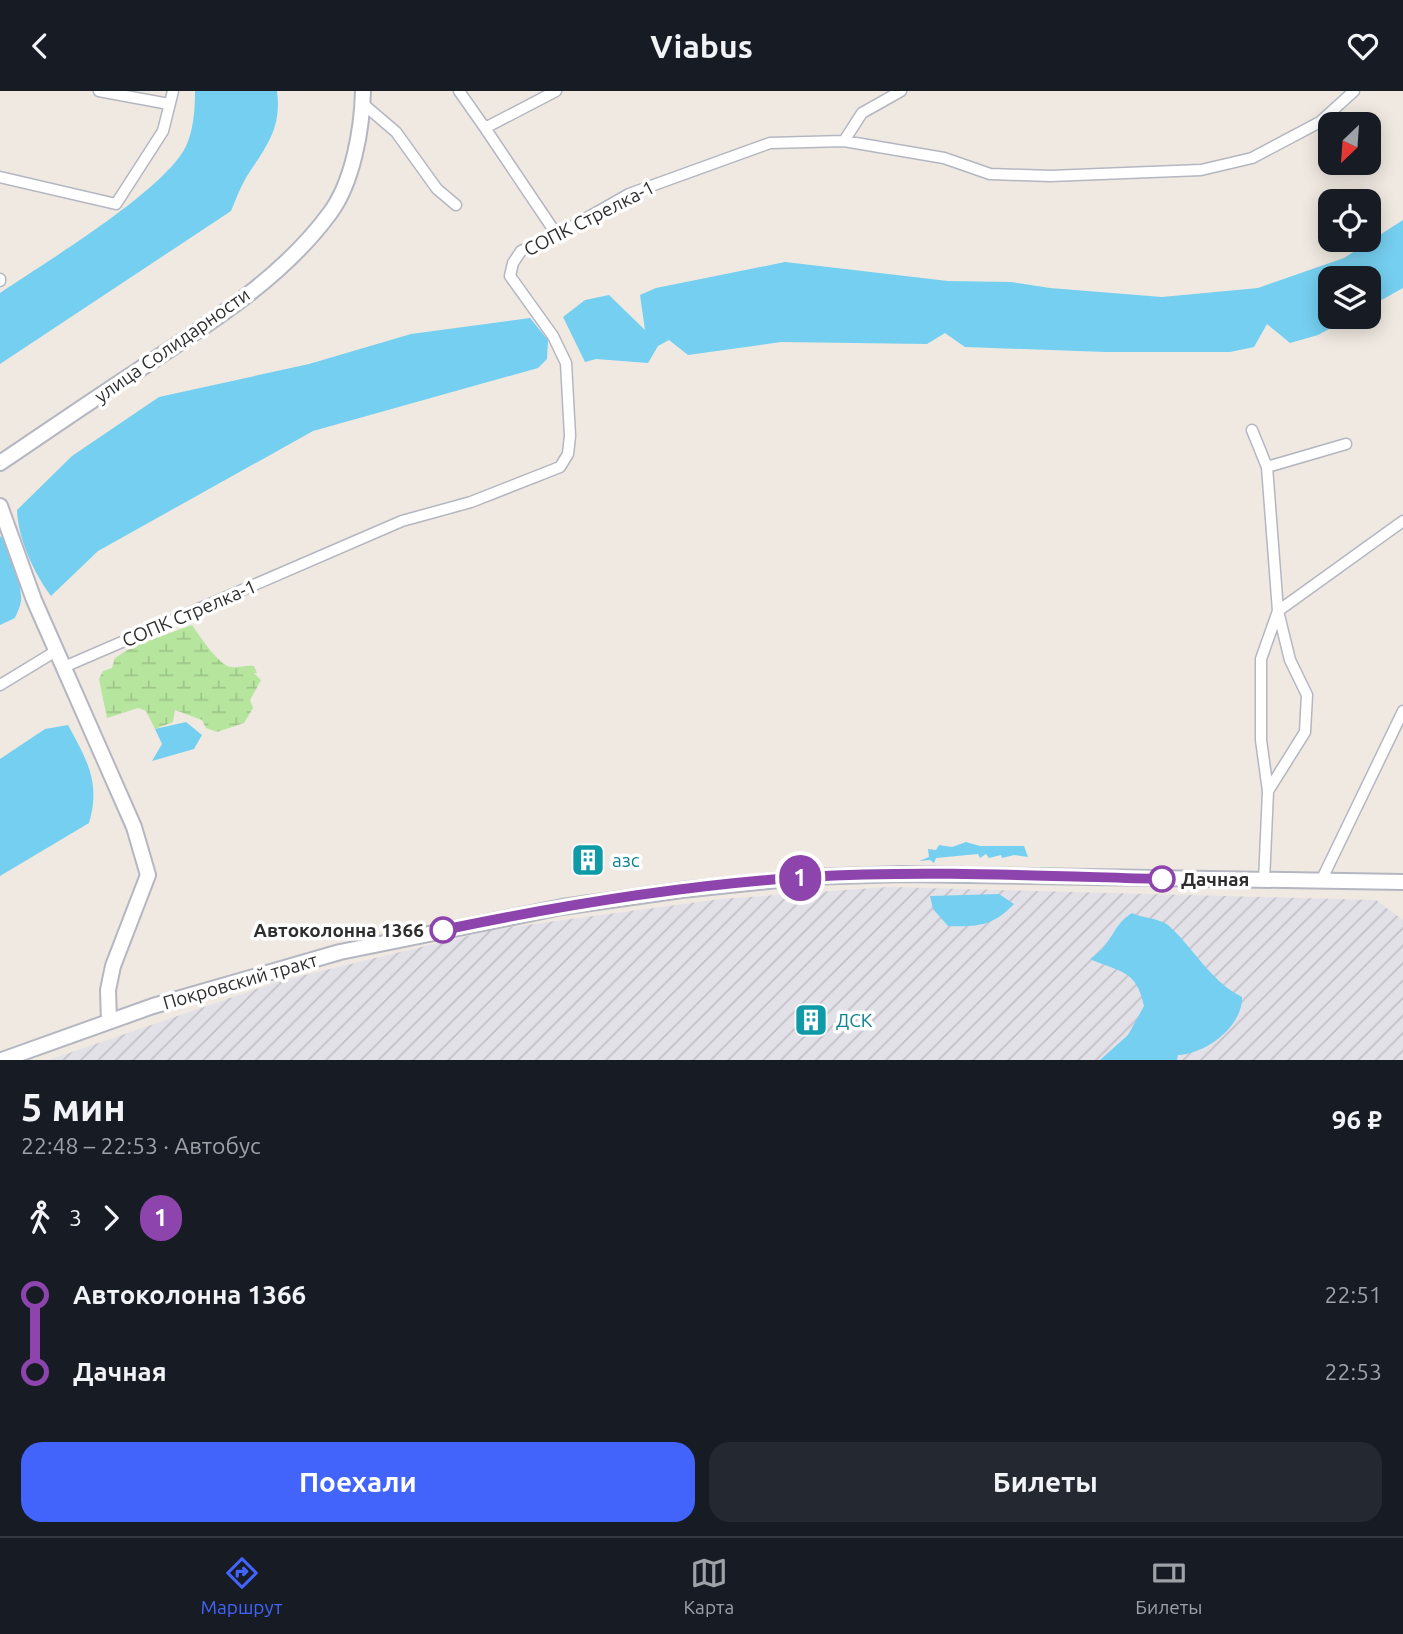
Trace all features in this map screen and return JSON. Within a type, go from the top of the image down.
[{"type":"main road","name":"улица Солидарности","points":[[0,463],[209,324],[279,268],[330,212],[342,191],[363,97]]},
{"type":"main road","points":[[0,506],[56,652],[134,827],[148,875],[113,966],[108,991],[108,1021]]},
{"type":"main road","name":"Покровский тракт","points":[[2,1060],[108,1021],[340,952],[562,907],[735,883],[903,874],[1403,882]]},
{"type":"street","points":[[99,91],[169,104]]},
{"type":"street","points":[[0,177],[116,204],[122,199],[163,131],[173,91]]},
{"type":"street","points":[[459,91],[557,235]]},
{"type":"street","points":[[485,128],[556,91]]},
{"type":"street","points":[[844,141],[862,113],[901,91]]},
{"type":"street","name":"СОПК Стрелка-1","points":[[64,667],[402,521],[471,502],[560,467],[568,454],[570,436],[566,363],[553,336],[510,276],[513,263],[521,251],[557,235],[629,194],[713,161],[770,143],[844,141],[944,158],[990,174],[1050,176],[1201,170],[1252,158],[1320,122],[1354,91]]},
{"type":"street","points":[[363,97],[396,132],[438,189],[456,205]]},
{"type":"street","points":[[1252,430],[1266,467],[1278,611],[1290,660],[1307,695],[1306,732],[1268,791]]},
{"type":"street","points":[[1266,467],[1346,444]]},
{"type":"street","points":[[1264,881],[1268,791],[1261,740],[1261,659],[1278,611],[1403,520]]},
{"type":"street","points":[[0,685],[56,652]]},
{"type":"street","points":[[1321,881],[1403,711]]},
{"type":"shaded area","points":[[889,887],[1376,900],[1403,920],[1403,1060],[49,1060],[280,981],[496,929],[721,899]]},
{"type":"green space","points":[[192,625],[210,650],[226,666],[254,666],[257,673],[254,673],[261,680],[250,700],[253,708],[244,723],[217,732],[206,728],[202,720],[175,710],[173,722],[155,729],[146,711],[138,708],[107,718],[99,679],[103,671],[112,668],[115,658],[134,646]]},
{"type":"water","points":[[195,91],[277,91],[275,127],[231,211],[0,364],[0,293],[103,224],[156,182],[187,144]]},
{"type":"water","points":[[1403,220],[1403,288],[1381,300],[1381,266],[1321,266],[1353,252],[1381,252],[1381,234]]},
{"type":"water","points":[[785,262],[948,281],[1011,282],[1050,288],[1162,297],[1258,288],[1318,267],[1318,329],[1329,329],[1290,343],[1267,324],[1254,347],[1230,352],[1106,352],[965,347],[945,333],[927,344],[781,342],[688,355],[669,340],[658,346],[648,363],[596,359],[585,362],[563,317],[585,300],[609,295],[645,330],[640,295],[656,288]]},
{"type":"water","points":[[530,318],[548,340],[547,359],[538,368],[313,431],[98,551],[51,596],[33,566],[20,532],[17,510],[72,456],[159,397],[309,364],[411,334]]},
{"type":"water","points":[[0,536],[9,547],[15,564],[21,599],[15,618],[0,625]]},
{"type":"water","points":[[186,722],[202,735],[194,749],[152,761],[162,744],[155,729]]},
{"type":"water","points":[[68,725],[81,749],[93,784],[89,823],[0,876],[0,759],[45,729]]},
{"type":"water","points":[[966,842],[980,846],[1024,846],[1028,857],[1014,855],[1002,858],[1001,855],[989,858],[986,854],[980,858],[978,854],[936,858],[934,863],[930,860],[919,861],[929,857],[928,849],[936,850],[939,845],[952,847]]},
{"type":"water","points":[[999,894],[1014,904],[992,921],[968,926],[948,926],[933,909],[930,896]]},
{"type":"water","points":[[1132,913],[1168,925],[1211,973],[1242,997],[1236,1018],[1221,1037],[1200,1050],[1178,1055],[1177,1060],[1100,1060],[1128,1035],[1144,1006],[1137,985],[1132,979],[1119,970],[1090,959],[1104,947],[1120,923]]},
{"type":"bus line","name":"1","points":[[443,930],[617,898],[807,877],[903,874],[1162,879]]},
{"type":"place","name":"азс","points":[[588,860]]},
{"type":"place","name":"Дачная","points":[[1162,879]]},
{"type":"place","name":"Автоколонна 1366","points":[[443,930]]},
{"type":"place","name":"ДСК","points":[[811,1020]]}]
